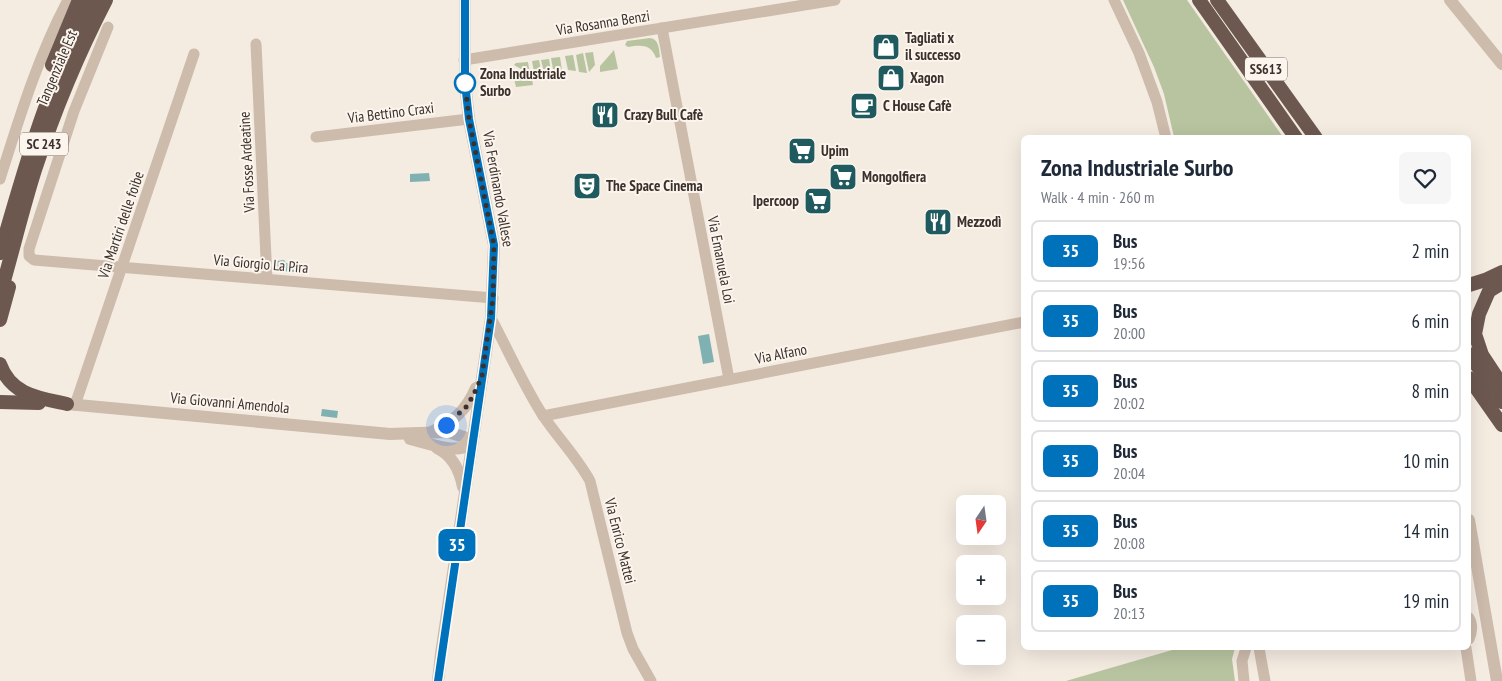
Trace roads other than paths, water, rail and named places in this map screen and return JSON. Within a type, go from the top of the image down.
[{"type":"highway","points":[[44,110],[48,76],[79,0]]},
{"type":"highway","name":"Tangenziale Est","points":[[0,295],[6,255],[26,163],[44,110],[93,0]]},
{"type":"highway","name":"Tangenziale Est","points":[[6,255],[54,117],[74,67],[106,0]]},
{"type":"highway","name":"SS613","points":[[1199,0],[1294,135]]},
{"type":"highway","name":"SS613","points":[[1217,0],[1314,135]]},
{"type":"highway","points":[[0,320],[12,275],[6,255]]},
{"type":"highway","points":[[1471,284],[1502,272]]},
{"type":"highway","points":[[1502,283],[1489,291],[1479,314],[1475,334],[1482,355],[1502,385]]},
{"type":"highway","points":[[1471,357],[1502,402]]},
{"type":"highway","points":[[0,364],[7,379],[24,394],[71,404]]},
{"type":"highway","points":[[1471,381],[1502,425]]},
{"type":"highway","points":[[0,402],[71,404]]},
{"type":"street","points":[[0,179],[23,107],[68,0]]},
{"type":"street","name":"Via Ferdinando Vallese","points":[[438,681],[493,298],[494,245],[469,119],[464,60],[465,0]]},
{"type":"street","name":"Via Rosanna Benzi","points":[[464,60],[662,28],[778,4],[835,0]]},
{"type":"street","points":[[1114,0],[1140,53],[1157,102],[1165,135]]},
{"type":"street","points":[[1450,0],[1502,64]]},
{"type":"street","name":"Via Giorgio La Pira","points":[[108,27],[74,111],[29,249],[29,256],[34,260],[493,298]]},
{"type":"street","name":"Via Emanuela Loi","points":[[662,28],[729,379]]},
{"type":"street","name":"Via Fosse Ardeatine","points":[[256,44],[267,279]]},
{"type":"street","name":"Via Martiri delle foibe","points":[[71,404],[122,268],[194,54]]},
{"type":"street","name":"Via Bettino Craxi","points":[[316,137],[469,119]]},
{"type":"street","name":"Via Enrico Mattei","points":[[491,318],[543,416],[590,481],[627,633],[633,649],[651,681]]},
{"type":"street","name":"Via Alfano","points":[[543,416],[1021,323]]},
{"type":"street","points":[[425,438],[446,425],[459,413],[473,396],[482,376]]},
{"type":"street","name":"Via Giovanni Amendola","points":[[71,404],[425,438],[461,449],[472,444]]},
{"type":"street","name":"Via Giovanni Amendola","points":[[425,438],[450,457],[457,467],[461,476],[464,497]]},
{"type":"street","points":[[1471,532],[1497,681]]},
{"type":"street","points":[[1244,681],[1242,661],[1245,650]]},
{"type":"street","points":[[1259,650],[1265,681]]},
{"type":"street","points":[[1466,650],[1471,681]]},
{"type":"water","points":[[429,173],[430,181],[410,182],[410,174]]},
{"type":"water","points":[[284,260],[286,263],[295,265],[295,272],[278,271],[277,261]]},
{"type":"water","points":[[709,334],[714,362],[703,364],[698,336]]},
{"type":"water","points":[[322,409],[338,411],[337,418],[321,416]]},
{"type":"place","name":"Tagliati x il successo","points":[[886,47]]},
{"type":"place","name":"Xagon","points":[[891,78]]},
{"type":"place","name":"Zona Industriale Surbo","points":[[465,83]]},
{"type":"place","name":"C House Cafè","points":[[864,106]]},
{"type":"place","name":"Crazy Bull Cafè","points":[[605,115]]},
{"type":"place","name":"Upim","points":[[802,151]]},
{"type":"place","name":"Mongolfiera","points":[[843,177]]},
{"type":"place","name":"The Space Cinema","points":[[587,186]]},
{"type":"place","name":"Ipercoop","points":[[818,201]]},
{"type":"place","name":"Mezzodì","points":[[938,222]]}]
